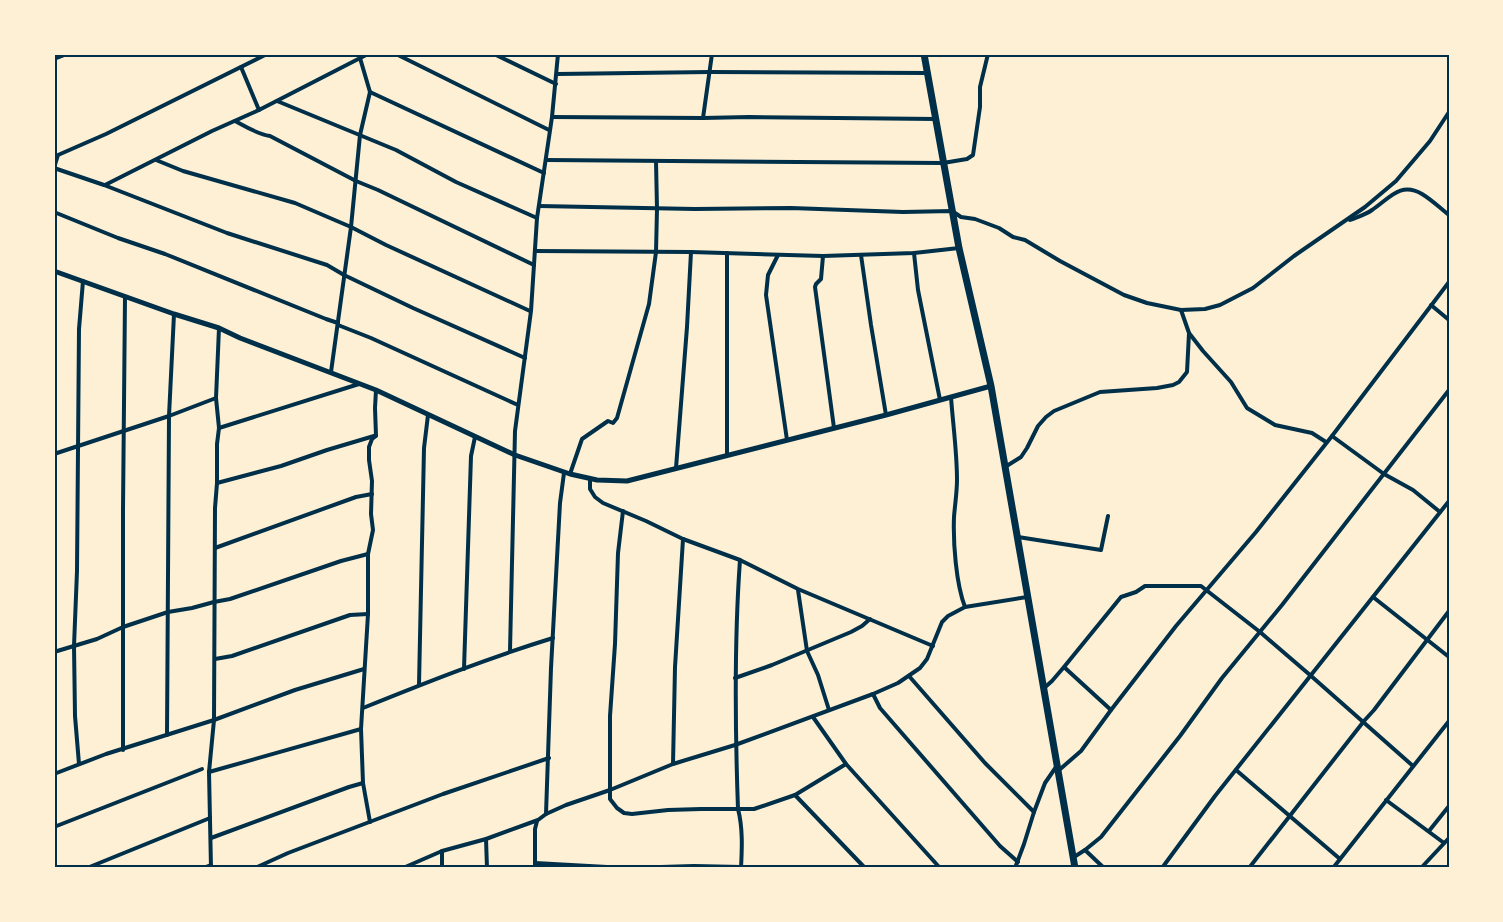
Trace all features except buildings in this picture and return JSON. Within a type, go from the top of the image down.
[{"type":"highway","points":[[924,54],[959,248],[991,386],[1075,868]]},
{"type":"main road","points":[[54,271],[219,328],[376,390],[515,455],[567,474],[590,479],[627,481],[991,386]]},
{"type":"street","points":[[54,59],[67,54]]},
{"type":"street","points":[[267,54],[106,134],[58,155],[54,168],[227,233],[327,265],[413,308],[525,358]]},
{"type":"street","points":[[104,185],[368,54]]},
{"type":"street","points":[[396,54],[549,130]]},
{"type":"street","points":[[494,54],[555,84]]},
{"type":"street","points":[[510,651],[514,450],[531,311],[537,218],[552,117],[558,54]]},
{"type":"street","points":[[703,118],[712,54]]},
{"type":"street","points":[[546,160],[943,163],[967,159],[973,155],[980,107],[980,87],[988,54]]},
{"type":"street","points":[[331,372],[351,227],[360,135],[370,92],[360,58]]},
{"type":"street","points":[[241,67],[259,110]]},
{"type":"street","points":[[557,74],[927,73]]},
{"type":"street","points":[[370,92],[544,173]]},
{"type":"street","points":[[277,100],[396,150],[456,182],[537,218]]},
{"type":"street","points":[[539,206],[952,211],[961,218],[975,219],[999,228],[1013,237],[1026,240],[1124,296],[1181,310],[1205,309],[1220,305],[1253,288],[1396,181],[1430,141],[1449,112]]},
{"type":"street","points":[[552,117],[937,119]]},
{"type":"street","points":[[235,121],[262,135],[270,136],[289,145],[356,181],[534,266]]},
{"type":"street","points":[[156,160],[183,171],[295,203],[531,311]]},
{"type":"street","points":[[546,814],[560,503],[567,474],[582,439],[608,421],[613,423],[617,418],[649,304],[656,252],[656,161]]},
{"type":"street","points":[[1345,221],[1372,210],[1396,191],[1406,189],[1422,194],[1449,215]]},
{"type":"street","points":[[54,212],[338,324],[518,405]]},
{"type":"street","points":[[535,251],[823,256],[914,253],[959,248]]},
{"type":"street","points":[[676,468],[691,252]]},
{"type":"street","points":[[727,253],[727,455]]},
{"type":"street","points":[[914,253],[918,290],[940,400]]},
{"type":"street","points":[[778,255],[768,275],[766,295],[787,440]]},
{"type":"street","points":[[861,255],[886,415]]},
{"type":"street","points":[[823,256],[822,279],[815,287],[834,428]]},
{"type":"street","points":[[79,764],[75,716],[74,646],[77,571],[79,329],[83,281]]},
{"type":"street","points":[[1015,868],[1045,783],[1057,769],[1081,751],[1207,589],[1256,532],[1332,436],[1449,282]]},
{"type":"street","points":[[123,750],[125,297]]},
{"type":"street","points":[[1431,305],[1449,320]]},
{"type":"street","points":[[1181,310],[1189,333],[1231,382],[1247,408],[1275,425],[1312,433],[1326,442]]},
{"type":"street","points":[[167,735],[169,416],[174,314]]},
{"type":"street","points":[[203,868],[211,866],[209,772],[214,720],[215,508],[219,428],[216,398],[219,328]]},
{"type":"street","points":[[1005,467],[1021,457],[1038,426],[1054,411],[1100,392],[1157,388],[1179,382],[1187,372],[1189,333]]},
{"type":"street","points":[[219,428],[359,384]]},
{"type":"street","points":[[370,822],[363,783],[361,729],[368,614],[368,554],[373,530],[369,447],[376,436],[376,390]]},
{"type":"street","points":[[1073,858],[1101,837],[1222,678],[1449,390]]},
{"type":"street","points":[[951,397],[957,456],[954,539],[960,595],[965,608]]},
{"type":"street","points":[[54,454],[216,398]]},
{"type":"street","points":[[419,685],[424,448],[428,415]]},
{"type":"street","points":[[217,483],[281,466],[376,436]]},
{"type":"street","points":[[1332,436],[1384,474],[1413,490],[1440,512]]},
{"type":"street","points":[[464,669],[471,456],[475,437]]},
{"type":"street","points":[[590,479],[590,489],[603,503],[683,539],[740,560],[798,589],[933,646]]},
{"type":"street","points":[[215,548],[356,497],[372,494]]},
{"type":"street","points":[[1162,868],[1310,675],[1449,501]]},
{"type":"street","points":[[623,512],[618,553],[610,716],[610,799],[617,808],[624,813],[632,814],[701,809],[754,809],[795,795],[846,764]]},
{"type":"street","points":[[1017,537],[1101,550],[1108,516]]},
{"type":"street","points":[[673,764],[675,667],[683,539]]},
{"type":"street","points":[[54,652],[97,639],[123,627],[168,612],[230,599],[368,554]]},
{"type":"street","points":[[538,820],[535,829],[535,866],[741,868],[741,818],[738,809],[735,745],[736,613],[740,560]]},
{"type":"street","points":[[1043,689],[1064,667],[1120,597],[1136,592],[1145,586],[1201,586],[1260,632],[1413,766]]},
{"type":"street","points":[[798,589],[807,651],[818,675],[829,711]]},
{"type":"street","points":[[403,868],[442,851],[486,839],[538,820],[566,805],[673,764],[735,745],[873,694],[898,683],[920,668],[927,659],[942,622],[948,616],[965,608],[1027,597]]},
{"type":"street","points":[[1373,597],[1449,657]]},
{"type":"street","points":[[1249,868],[1449,611]]},
{"type":"street","points":[[214,658],[232,656],[350,615],[368,614]]},
{"type":"street","points":[[735,678],[772,666],[851,632],[870,619]]},
{"type":"street","points":[[363,708],[510,651],[553,638]]},
{"type":"street","points":[[1064,667],[1111,710]]},
{"type":"street","points":[[54,774],[295,690],[364,669]]},
{"type":"street","points":[[909,676],[985,763],[1034,812]]},
{"type":"street","points":[[873,694],[880,708],[1000,846],[1018,862]]},
{"type":"street","points":[[813,717],[846,764],[940,868]]},
{"type":"street","points":[[1333,868],[1449,722]]},
{"type":"street","points":[[209,772],[361,729]]},
{"type":"street","points":[[255,868],[288,853],[443,794],[549,758]]},
{"type":"street","points":[[54,827],[202,769]]},
{"type":"street","points":[[1236,770],[1340,859]]},
{"type":"street","points":[[211,838],[363,783]]},
{"type":"street","points":[[795,795],[865,868]]},
{"type":"street","points":[[1386,800],[1444,843]]},
{"type":"street","points":[[1428,831],[1449,806]]},
{"type":"street","points":[[87,868],[210,818]]},
{"type":"street","points":[[1421,868],[1449,838]]},
{"type":"street","points":[[486,839],[487,868]]},
{"type":"street","points":[[1085,850],[1104,868]]},
{"type":"street","points":[[442,851],[442,868]]}]
